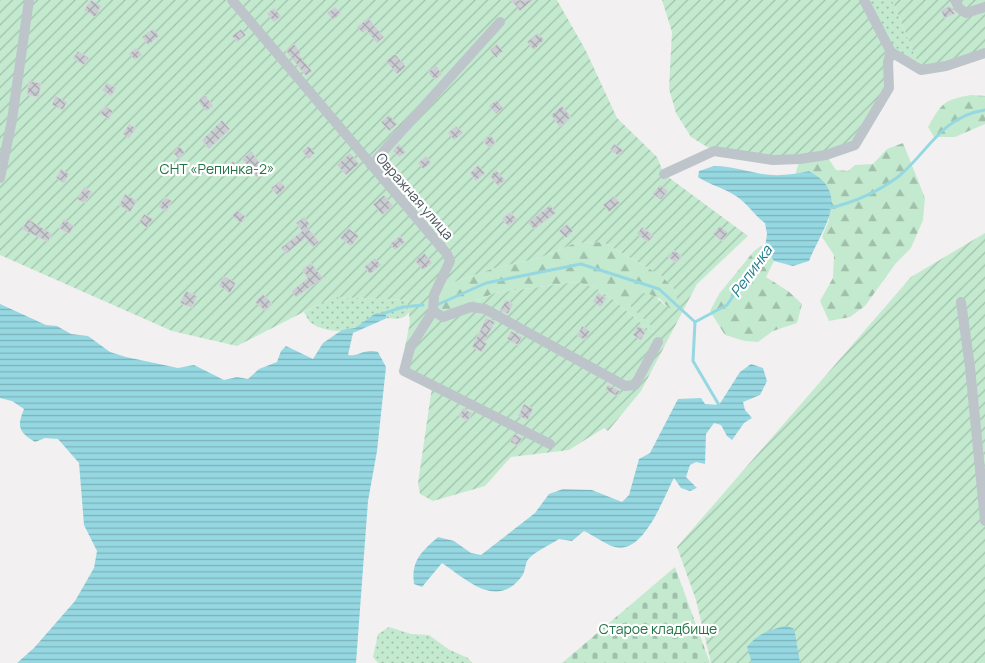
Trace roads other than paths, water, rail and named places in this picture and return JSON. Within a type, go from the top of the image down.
[{"type":"street","points":[[0,178],[10,129],[30,0]]},
{"type":"street","name":"Овражная улица","points":[[232,0],[442,248],[450,261],[434,295],[433,311],[410,348],[404,369],[405,373],[550,444]]},
{"type":"street","points":[[864,0],[891,52],[921,70],[946,66],[985,53]]},
{"type":"street","points":[[955,0],[959,8],[966,13],[985,7]]},
{"type":"street","points":[[370,165],[500,22]]},
{"type":"street","points":[[664,174],[714,151],[773,160],[800,159],[826,155],[855,145],[889,88],[888,62],[891,52]]},
{"type":"street","points":[[961,302],[970,367],[985,521]]},
{"type":"street","points":[[433,311],[443,317],[471,307],[485,309],[631,387],[635,385],[658,342]]},
{"type":"water","points":[[714,166],[731,167],[770,175],[809,171],[822,180],[829,190],[832,201],[826,225],[809,261],[793,266],[774,261],[765,248],[767,234],[765,223],[736,196],[698,177],[699,171]]},
{"type":"water","points":[[0,304],[46,325],[57,326],[71,334],[88,336],[110,352],[178,368],[194,365],[224,380],[237,377],[248,379],[259,369],[277,362],[281,351],[286,346],[313,359],[323,343],[342,330],[355,328],[376,313],[385,313],[387,318],[353,333],[348,355],[369,351],[378,352],[386,367],[377,451],[368,501],[356,663],[17,663],[34,648],[75,601],[94,568],[97,551],[84,525],[79,463],[58,439],[45,438],[35,442],[25,435],[20,428],[20,420],[24,409],[12,401],[0,398]]},
{"type":"water","points":[[751,364],[763,368],[767,381],[760,395],[743,402],[745,410],[752,418],[744,423],[732,440],[727,436],[721,425],[714,423],[706,434],[705,464],[696,462],[690,465],[686,477],[697,488],[690,491],[681,488],[674,478],[652,522],[635,542],[625,547],[615,547],[584,531],[572,541],[559,539],[530,558],[527,561],[522,576],[512,586],[502,591],[482,589],[442,563],[422,587],[414,584],[414,569],[418,558],[438,537],[454,541],[471,553],[481,555],[535,513],[549,494],[563,489],[592,490],[622,502],[629,495],[639,459],[650,453],[678,399],[701,398],[705,404],[719,405],[740,372]]},
{"type":"water","points":[[785,626],[793,628],[800,663],[752,663],[747,647],[764,633]]},
{"type":"waterway","name":"Репинка","points":[[830,208],[848,203],[883,187],[910,166],[946,127],[970,114],[985,110]]},
{"type":"waterway","name":"Репинка","points":[[717,406],[719,405],[693,361],[695,322],[727,305],[767,247]]},
{"type":"waterway","points":[[439,304],[486,283],[581,264],[659,289],[695,322]]},
{"type":"waterway","points":[[385,313],[403,307],[423,305]]},
{"type":"park label","name":"СНТ «Репинка-2»","points":[[217,168]]},
{"type":"park label","name":"Старое кладбище","points":[[658,628]]}]
